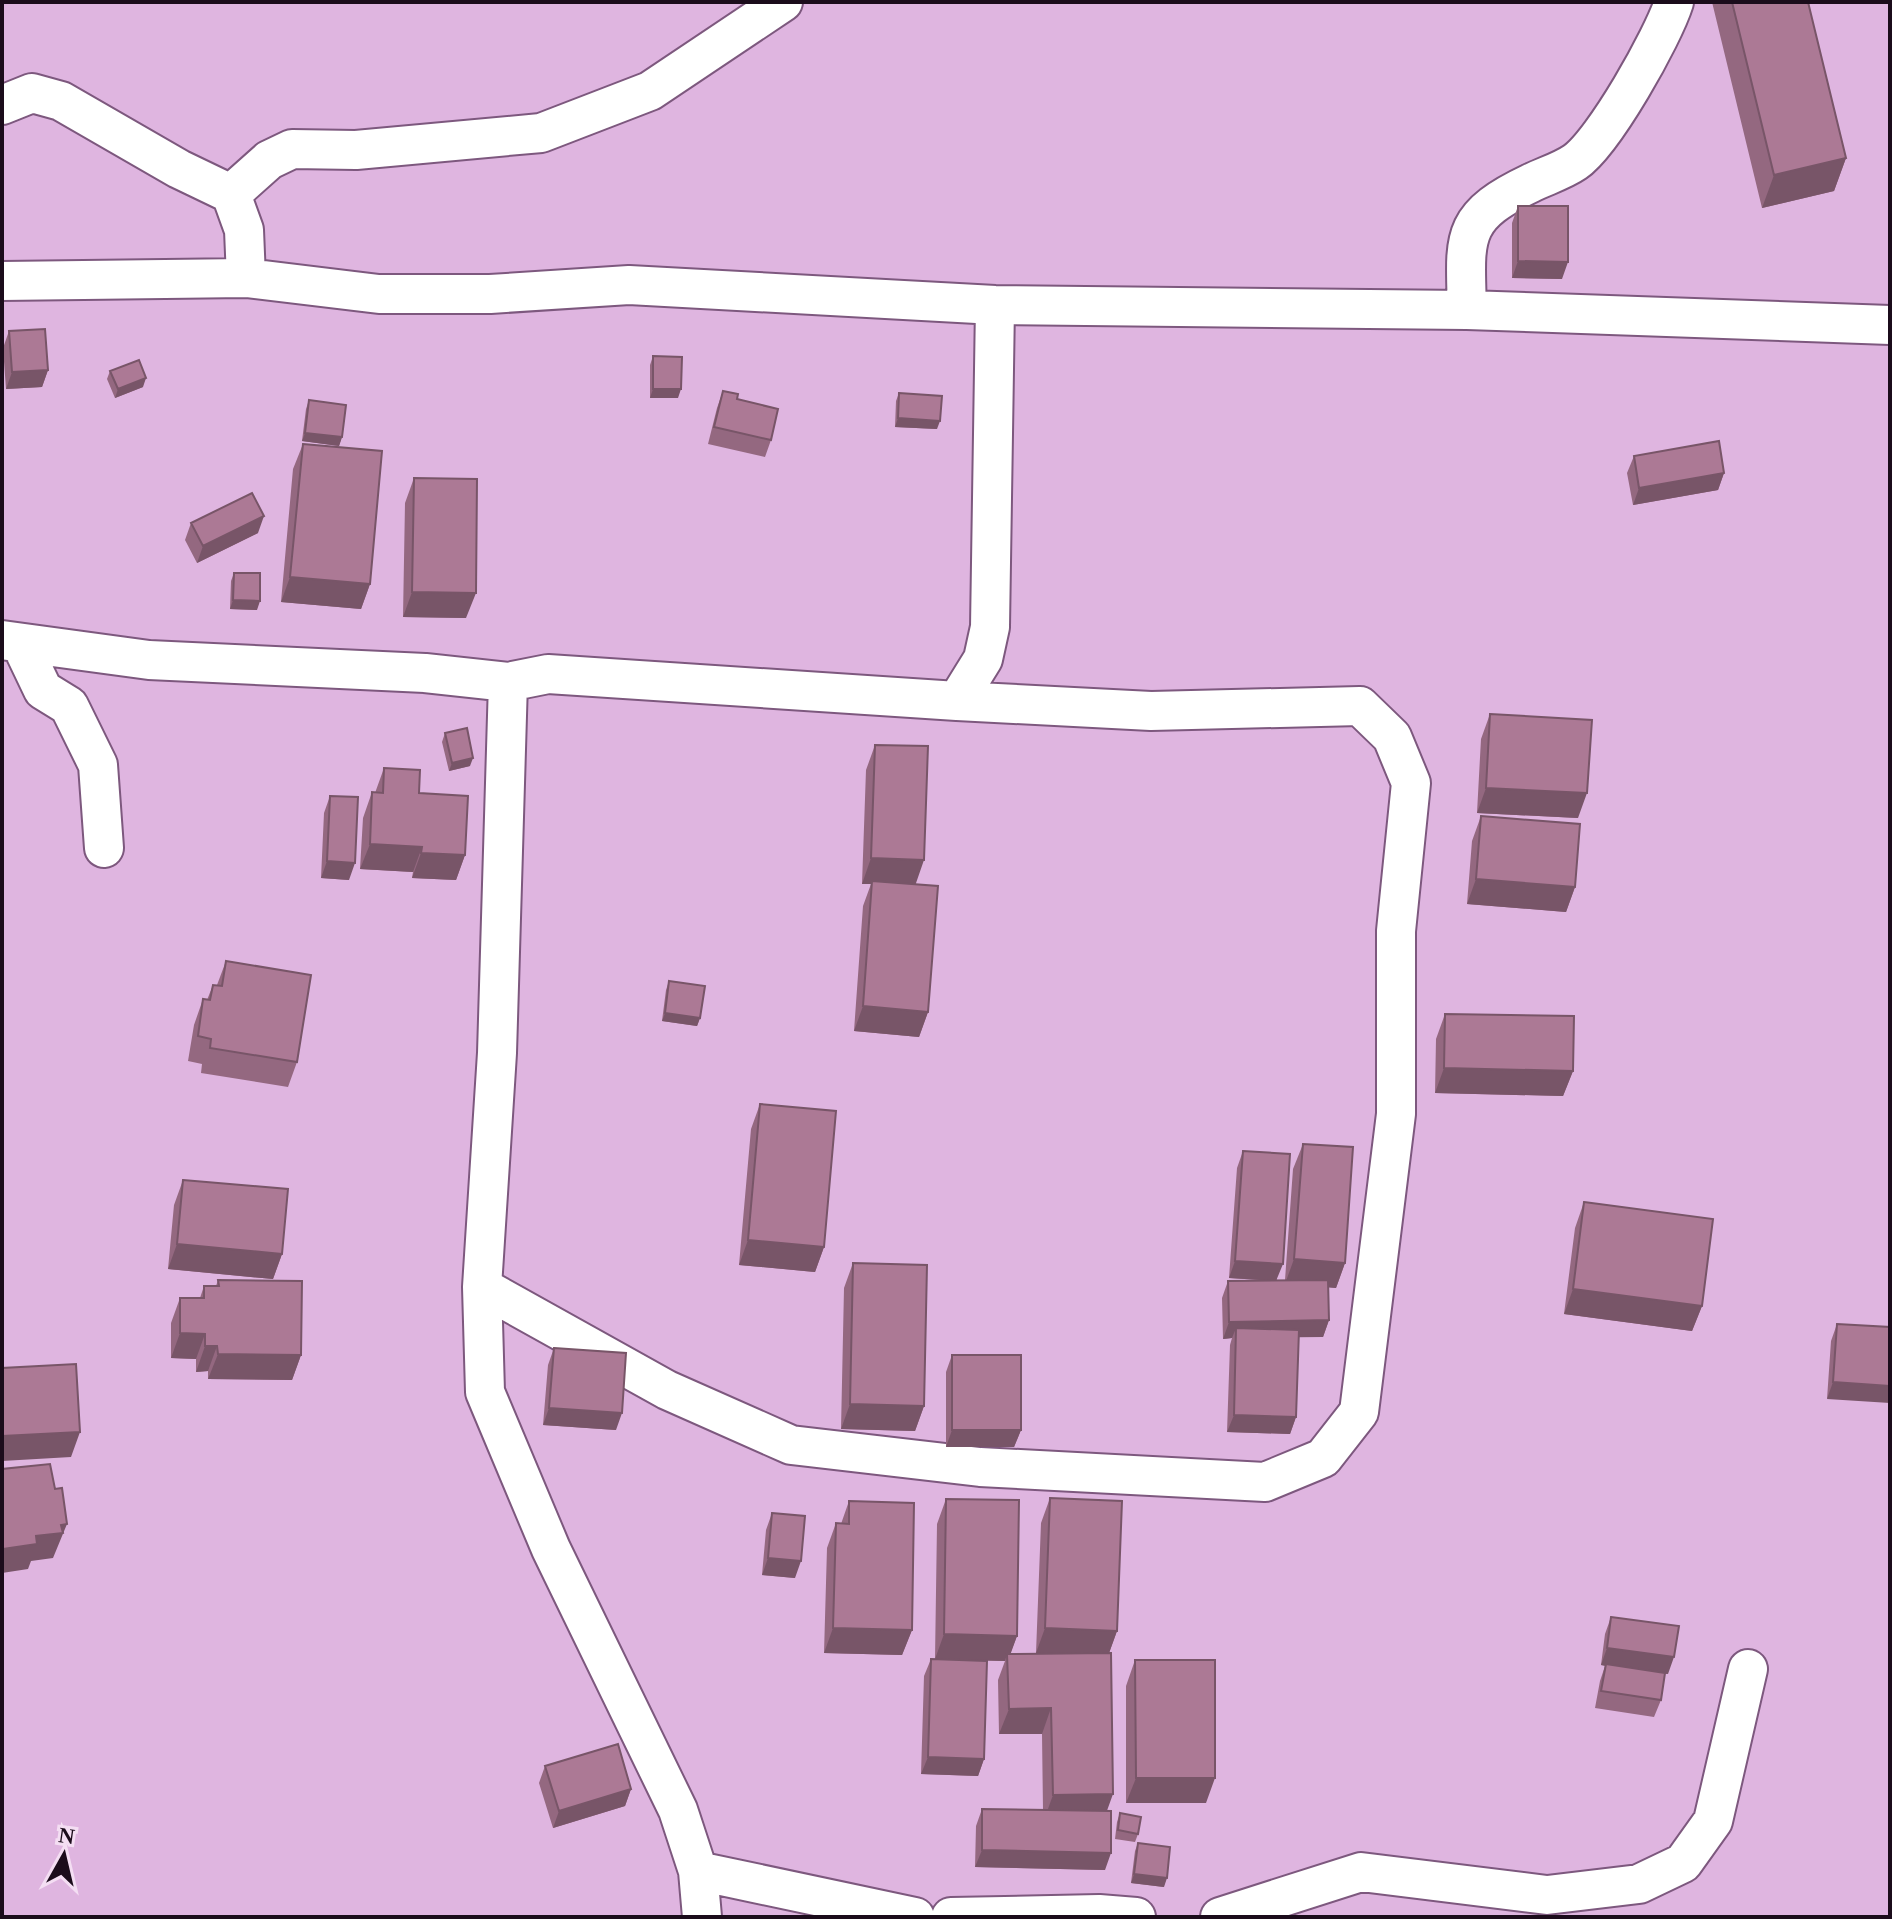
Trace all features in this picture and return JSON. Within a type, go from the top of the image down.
[{"type":"street","points":[[231,194],[269,160],[292,149],[356,150],[541,133],[650,91],[783,2]]},
{"type":"street","points":[[1467,310],[1466,245],[1474,221],[1496,199],[1576,162],[1607,130],[1674,2]]},
{"type":"street","points":[[2,105],[32,93],[61,101],[179,169],[231,194],[244,230],[246,278]]},
{"type":"street","points":[[2,281],[246,278],[379,294],[490,294],[629,285],[995,305],[1467,310],[1890,325]]},
{"type":"street","points":[[957,701],[983,659],[990,627],[995,305]]},
{"type":"street","points":[[12,642],[149,660],[425,673],[508,682],[548,674],[1151,711],[1360,706],[1392,737],[1411,783],[1396,931],[1396,1114],[1359,1412],[1323,1458],[1265,1482],[980,1467],[791,1445],[667,1390],[482,1287]]},
{"type":"street","points":[[12,642],[43,690],[69,706],[98,765],[104,848]]},
{"type":"street","points":[[508,682],[497,1053],[482,1287],[485,1392],[551,1549],[678,1810],[698,1871],[702,1917]]},
{"type":"street","points":[[1220,1917],[1361,1872],[1547,1895],[1639,1884],[1683,1863],[1713,1821],[1748,1669]]},
{"type":"street","points":[[698,1871],[915,1917]]},
{"type":"street","points":[[951,1917],[1136,1917]]},
{"type":"building","points":[[1732,2],[1808,2],[1846,158],[1774,175]]},
{"type":"building","points":[[1518,206],[1568,206],[1568,262],[1518,261]]},
{"type":"building","points":[[45,329],[48,370],[12,372],[9,331]]},
{"type":"building","points":[[653,356],[682,357],[681,389],[653,389]]},
{"type":"building","points":[[139,360],[146,378],[118,389],[110,371]]},
{"type":"building","points":[[723,391],[738,394],[737,399],[778,409],[771,440],[714,427]]},
{"type":"building","points":[[899,393],[942,396],[940,421],[898,418]]},
{"type":"building","points":[[309,400],[346,405],[342,437],[305,433]]},
{"type":"building","points":[[1719,441],[1724,473],[1639,488],[1634,456]]},
{"type":"building","points":[[303,444],[382,451],[370,584],[290,577]]},
{"type":"building","points":[[414,478],[477,479],[476,593],[412,592]]},
{"type":"building","points":[[252,493],[264,516],[203,546],[191,523]]},
{"type":"building","points":[[234,573],[260,573],[260,601],[233,600]]},
{"type":"building","points":[[1490,714],[1592,720],[1587,793],[1486,788]]},
{"type":"building","points":[[467,728],[473,758],[452,763],[445,733]]},
{"type":"building","points":[[875,745],[928,746],[924,860],[871,858]]},
{"type":"building","points":[[384,768],[420,770],[419,793],[468,796],[465,855],[421,853],[422,847],[370,844],[372,792],[383,793]]},
{"type":"building","points":[[330,796],[358,797],[355,863],[327,861]]},
{"type":"building","points":[[1481,816],[1580,824],[1575,887],[1476,879]]},
{"type":"building","points":[[872,881],[938,886],[928,1012],[863,1006]]},
{"type":"building","points":[[226,961],[311,975],[297,1062],[210,1048],[211,1039],[198,1036],[203,999],[210,1000],[213,985],[222,986]]},
{"type":"building","points":[[669,981],[705,986],[700,1018],[665,1013]]},
{"type":"building","points":[[1445,1014],[1574,1016],[1573,1071],[1444,1068]]},
{"type":"building","points":[[760,1104],[836,1111],[824,1247],[748,1240]]},
{"type":"building","points":[[1303,1144],[1353,1147],[1345,1263],[1294,1259]]},
{"type":"building","points":[[1243,1151],[1290,1154],[1283,1264],[1235,1261]]},
{"type":"building","points":[[183,1180],[288,1189],[282,1254],[177,1244]]},
{"type":"building","points":[[1584,1202],[1713,1219],[1702,1306],[1573,1289]]},
{"type":"building","points":[[853,1263],[927,1265],[924,1406],[850,1404]]},
{"type":"building","points":[[218,1280],[302,1281],[301,1355],[218,1354],[217,1346],[205,1346],[205,1334],[180,1333],[180,1298],[204,1298],[204,1286],[219,1286]]},
{"type":"building","points":[[1328,1280],[1329,1320],[1229,1322],[1228,1281]]},
{"type":"building","points":[[1837,1324],[1890,1327],[1890,1386],[1833,1382]]},
{"type":"building","points":[[1236,1328],[1299,1330],[1296,1417],[1234,1415]]},
{"type":"building","points":[[554,1348],[626,1353],[622,1413],[549,1408]]},
{"type":"building","points":[[952,1355],[1021,1355],[1021,1430],[952,1430]]},
{"type":"building","points":[[76,1364],[80,1432],[2,1436],[2,1368]]},
{"type":"building","points":[[50,1464],[55,1489],[62,1488],[67,1524],[61,1525],[63,1533],[36,1536],[37,1544],[3,1549],[2,1469]]},
{"type":"building","points":[[1050,1498],[1122,1501],[1117,1631],[1045,1628]]},
{"type":"building","points":[[946,1499],[1019,1500],[1017,1636],[944,1634]]},
{"type":"building","points":[[849,1501],[914,1503],[912,1630],[833,1628],[836,1523],[849,1524]]},
{"type":"building","points":[[772,1513],[805,1516],[801,1561],[768,1558]]},
{"type":"building","points":[[1611,1617],[1679,1626],[1674,1657],[1607,1648]]},
{"type":"building","points":[[1111,1653],[1113,1794],[1053,1795],[1051,1708],[1009,1709],[1007,1654]]},
{"type":"building","points":[[931,1659],[987,1661],[984,1759],[928,1757]]},
{"type":"building","points":[[1135,1660],[1215,1660],[1215,1778],[1136,1778]]},
{"type":"building","points":[[1606,1664],[1665,1673],[1661,1700],[1601,1691]]},
{"type":"building","points":[[618,1744],[631,1789],[559,1811],[545,1766]]},
{"type":"building","points":[[982,1809],[1111,1811],[1111,1853],[982,1850]]},
{"type":"building","points":[[1120,1813],[1141,1817],[1138,1834],[1118,1830]]},
{"type":"building","points":[[1138,1843],[1170,1847],[1167,1878],[1134,1874]]}]
